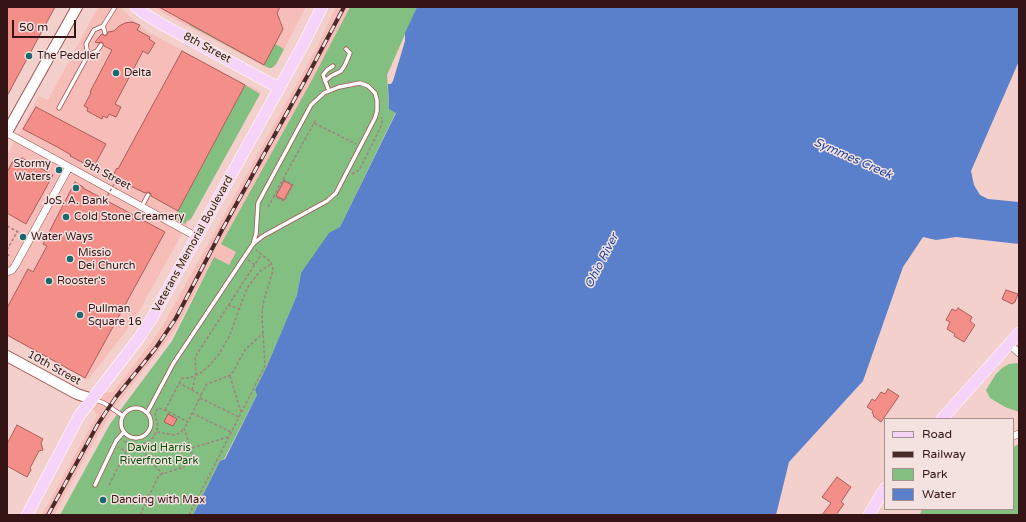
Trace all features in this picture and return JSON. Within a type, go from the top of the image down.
[{"type":"main road","name":"8th Street","points":[[136,7],[165,26],[279,88]]},
{"type":"main road","name":"Veterans Memorial Boulevard","points":[[27,515],[79,416],[146,329],[306,39],[322,7]]},
{"type":"main road","points":[[943,418],[1019,333]]},
{"type":"main road","points":[[869,515],[884,490]]},
{"type":"street","points":[[7,133],[77,7]]},
{"type":"street","name":"9th Street","points":[[7,133],[197,237]]},
{"type":"street","points":[[7,272],[12,270],[15,266],[69,167]]},
{"type":"street","points":[[1009,344],[1019,353]]},
{"type":"street","name":"10th Street","points":[[7,356],[77,394],[92,399]]},
{"type":"lane","points":[[88,55],[86,44],[94,30],[103,26],[115,7]]},
{"type":"lane","points":[[103,26],[105,33]]},
{"type":"lane","points":[[59,108],[88,55],[97,51],[101,44]]},
{"type":"lane","points":[[325,81],[327,78],[340,71],[345,65],[350,53],[346,49]]},
{"type":"lane","points":[[329,91],[323,75],[324,72],[333,66]]},
{"type":"lane","points":[[147,413],[173,364],[253,244],[256,234],[258,203],[311,105],[319,97],[329,91],[352,84],[360,83],[368,86],[375,93],[377,100],[377,111],[375,118],[336,193],[327,201],[263,236],[253,244]]},
{"type":"lane","points":[[142,207],[148,195]]},
{"type":"lane","points":[[92,399],[104,404],[123,416]]},
{"type":"lane","points":[[137,408],[147,413],[151,422],[151,428],[148,433],[139,438],[133,438],[124,432],[122,427],[123,416],[131,409],[137,408]]},
{"type":"lane","points":[[94,485],[116,441],[124,432]]},
{"type":"path","points":[[350,176],[361,167],[382,124],[381,112],[377,111]]},
{"type":"path","points":[[268,207],[316,119]]},
{"type":"path","points":[[314,123],[348,140]]},
{"type":"path","points":[[105,200],[116,179]]},
{"type":"path","points":[[274,196],[284,201],[293,185],[283,179]]},
{"type":"path","points":[[7,226],[22,234]]},
{"type":"path","points":[[7,250],[17,232]]},
{"type":"path","points":[[189,515],[265,366],[263,304],[273,270],[269,260],[255,249],[258,246]]},
{"type":"path","points":[[192,390],[196,376],[195,357],[261,255]]},
{"type":"path","points":[[165,410],[182,378],[196,376],[210,365],[219,354],[229,337],[249,284],[260,271],[271,264]]},
{"type":"path","points":[[228,305],[240,309]]},
{"type":"path","points":[[157,432],[174,434],[180,433],[188,422],[207,384],[230,376],[245,350],[263,333]]},
{"type":"path","points":[[230,376],[242,412]]},
{"type":"path","points":[[179,383],[201,395]]},
{"type":"path","points":[[200,398],[239,417]]},
{"type":"path","points":[[126,452],[120,447],[125,441],[130,444],[143,444],[151,439],[157,432],[158,424],[156,411],[158,408],[188,422]]},
{"type":"path","points":[[192,413],[231,432]]},
{"type":"path","points":[[140,515],[159,475],[184,467],[192,452],[192,448],[184,428]]},
{"type":"path","points":[[192,448],[228,437]]},
{"type":"path","points":[[109,485],[130,444]]},
{"type":"path","points":[[143,444],[147,458],[163,474]]},
{"type":"shaded area","points":[[98,7],[120,7],[148,32],[261,92],[138,313],[88,380],[7,336],[7,155],[39,96],[48,100]]},
{"type":"shaded area","points":[[154,7],[306,7],[275,67],[267,68]]},
{"type":"shaded area","points":[[336,7],[350,7],[313,78],[221,244],[236,252],[229,265],[214,257],[178,325],[116,405],[93,443],[54,515],[42,515],[97,415],[93,409],[104,393],[113,392],[149,346],[163,325],[315,51]]},
{"type":"green space","name":"David Harris Riverfront Park","points":[[350,7],[417,7],[387,75],[389,109],[396,112],[340,227],[301,273],[297,295],[267,366],[255,390],[257,395],[224,459],[220,461],[193,515],[60,515],[110,424],[172,341],[214,257],[229,265],[236,252],[221,244],[313,78]]},
{"type":"green space","points":[[190,24],[264,64],[275,44],[284,49],[276,64],[272,68],[269,68],[189,25]]},
{"type":"green space","points":[[245,85],[260,94],[191,219],[185,224],[178,221],[174,218]]},
{"type":"green space","points":[[1009,364],[1019,364],[1019,412],[1005,407],[990,398],[986,390],[996,374],[1002,368]]},
{"type":"green space","points":[[1019,444],[1019,515],[920,515],[922,510],[1014,510],[1014,446]]},
{"type":"water","points":[[417,7],[1019,7],[1019,61],[971,171],[974,185],[980,195],[988,199],[1019,202],[1019,244],[956,237],[936,240],[923,237],[903,267],[863,381],[789,462],[776,515],[193,515],[220,461],[225,459],[257,395],[255,390],[267,366],[297,295],[301,273],[329,233],[340,227],[396,113],[389,109],[388,84],[391,84],[393,81],[405,41],[405,33]]},
{"type":"building","points":[[7,7],[55,7],[7,96]]},
{"type":"building","points":[[159,7],[280,7],[277,13],[283,29],[264,65]]},
{"type":"building","name":"Delta","points":[[132,22],[140,25],[137,30],[150,37],[149,39],[155,43],[148,54],[143,51],[115,104],[121,107],[116,117],[109,114],[107,118],[103,116],[102,119],[87,111],[88,108],[84,106],[112,50],[104,46],[102,42],[95,42],[102,34],[106,36],[108,32],[114,31],[119,26]]},
{"type":"building","points":[[182,51],[245,85],[178,211],[151,196],[149,192],[145,193],[112,177],[117,168],[118,169]]},
{"type":"building","points":[[36,107],[106,144],[93,168],[23,129]]},
{"type":"building","points":[[22,158],[53,175],[26,224],[7,213],[7,172],[13,161]]},
{"type":"building","points":[[284,181],[292,185],[284,200],[276,196]]},
{"type":"building","name":"Pullman Square 16","points":[[75,182],[83,188],[165,232],[85,378],[7,335],[7,308],[28,269],[33,272],[47,246],[43,244]]},
{"type":"building","points":[[1006,290],[1018,294],[1015,302],[1012,304],[1002,299]]},
{"type":"building","points":[[958,308],[972,317],[970,321],[975,325],[964,342],[954,336],[955,334],[947,329],[950,322],[946,320],[952,309],[956,311]]},
{"type":"building","points":[[888,389],[899,396],[881,422],[873,416],[873,411],[867,407],[872,399],[875,401],[881,392],[885,394]]},
{"type":"building","points":[[168,414],[177,419],[173,426],[164,422]]},
{"type":"building","points":[[17,425],[43,439],[41,443],[43,450],[39,451],[27,477],[7,466],[7,444]]},
{"type":"building","points":[[837,477],[851,487],[841,502],[844,504],[836,515],[822,515],[831,503],[822,497]]},
{"type":"railway","points":[[48,515],[98,424],[116,397],[155,349],[176,318],[222,230],[344,7]]},
{"type":"place","name":"The Peddler","points":[[29,56]]},
{"type":"place","name":"Delta","points":[[116,73]]},
{"type":"place","name":"Stormy Waters","points":[[59,170]]},
{"type":"place","name":"JoS. A. Bank","points":[[76,188]]},
{"type":"place","name":"Cold Stone Creamery","points":[[66,217]]},
{"type":"place","name":"Water Ways","points":[[23,237]]},
{"type":"place","name":"Missio Dei Church","points":[[70,259]]},
{"type":"place","name":"Rooster's","points":[[49,281]]},
{"type":"place","name":"Pullman Square 16","points":[[80,315]]},
{"type":"place","name":"Dancing with Max","points":[[103,500]]},
{"type":"water label","name":"Symmes Creek","points":[[853,159]]},
{"type":"water label","name":"Ohio River","points":[[602,261]]}]
